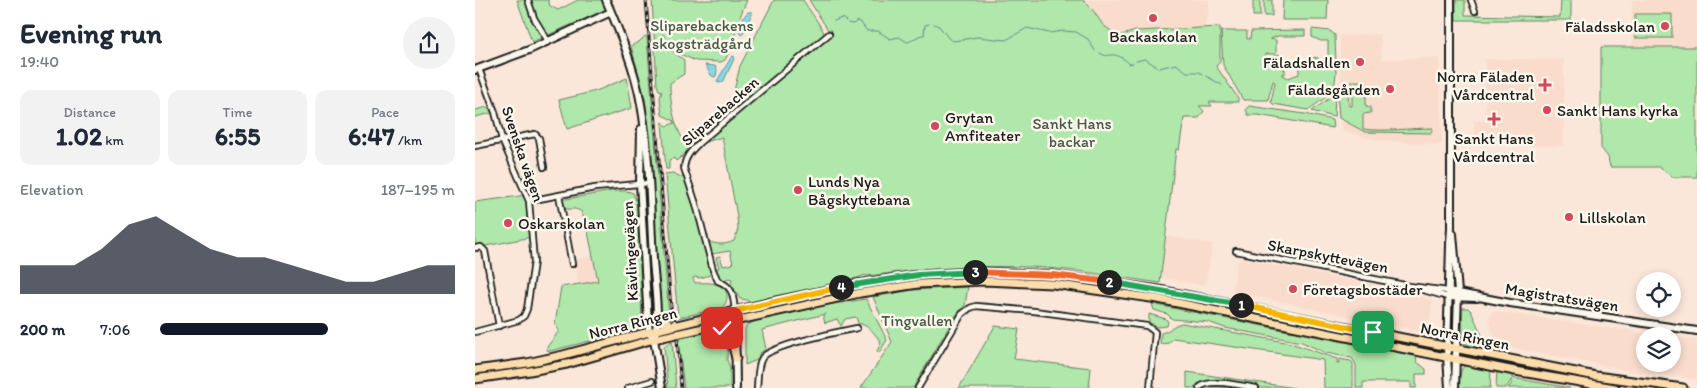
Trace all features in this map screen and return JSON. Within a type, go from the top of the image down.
[{"type":"main road","name":"Kävlingevägen","points":[[606,0],[634,76],[641,104],[649,183],[656,315],[653,331]]},
{"type":"main road","points":[[1449,388],[1447,346],[1451,228],[1451,0]]},
{"type":"main road","points":[[477,69],[548,42],[611,12]]},
{"type":"main road","name":"Kävlingevägen","points":[[642,116],[640,183],[654,340]]},
{"type":"main road","points":[[1451,228],[1458,295],[1455,388]]},
{"type":"main road","name":"Norra Ringen","points":[[476,370],[563,355],[735,311],[857,284],[909,276],[982,272],[1063,276],[1159,290],[1597,376],[1683,388]]},
{"type":"main road","name":"Norra Ringen","points":[[477,379],[567,364],[735,320],[878,290],[957,282],[1021,282],[1108,291],[1167,300],[1515,371],[1615,388]]},
{"type":"main road","name":"Skarpskyttevägen","points":[[1448,294],[1458,295]]},
{"type":"main road","name":"Magistratsvägen","points":[[1458,295],[1697,331]]},
{"type":"main road","points":[[735,311],[736,388]]},
{"type":"main road","points":[[656,315],[660,321],[666,323],[693,322]]},
{"type":"main road","points":[[713,326],[727,332],[731,338],[736,358]]},
{"type":"main road","points":[[654,340],[662,388]]},
{"type":"street","points":[[529,0],[535,18],[548,42]]},
{"type":"street","points":[[1471,0],[1475,10]]},
{"type":"street","name":"Sliparebacken","points":[[735,311],[731,288],[718,281],[713,270],[696,204],[684,168],[685,161],[700,142],[829,34]]},
{"type":"street","name":"Svenska vägen","points":[[475,332],[521,318],[527,309],[534,256],[529,201],[502,140],[495,112],[477,69]]},
{"type":"street","points":[[475,146],[533,134],[537,135],[544,167]]},
{"type":"street","points":[[529,201],[595,188],[649,183]]},
{"type":"street","points":[[559,195],[573,264]]},
{"type":"street","points":[[475,248],[481,247],[485,251],[499,326]]},
{"type":"street","name":"Skarpskyttevägen","points":[[1235,251],[1448,294]]},
{"type":"street","points":[[918,388],[962,314],[973,306],[997,307],[1139,324],[1151,328],[1155,332],[1150,388]]},
{"type":"street","points":[[757,388],[761,358],[768,351],[857,328]]},
{"type":"street","points":[[628,388],[653,381]]},
{"type":"street","points":[[1199,388],[1201,385],[1209,382],[1256,388]]},
{"type":"shaded area","name":"Backaskolan","points":[[1083,0],[1209,0],[1209,11],[1204,28],[1136,31],[1118,36],[1103,25]]},
{"type":"shaded area","name":"Fäladsskolan","points":[[1632,0],[1697,0],[1697,47],[1632,47]]},
{"type":"shaded area","name":"Fäladsgården","points":[[1380,34],[1382,59],[1439,58],[1442,144],[1377,140],[1341,130],[1340,35]]},
{"type":"shaded area","points":[[1485,59],[1564,59],[1564,146],[1489,144],[1474,139],[1474,121],[1486,121]]},
{"type":"shaded area","points":[[1165,236],[1213,244],[1205,286],[1161,278]]},
{"type":"shaded area","points":[[593,256],[598,281],[578,284],[575,260]]},
{"type":"shaded area","points":[[1241,258],[1388,288],[1433,300],[1430,319],[1424,332],[1232,292],[1237,263]]},
{"type":"shaded area","points":[[1492,311],[1636,331],[1636,372],[1681,372],[1681,338],[1697,340],[1697,379],[1641,373],[1498,345],[1489,322]]},
{"type":"green space","points":[[517,0],[548,0],[550,6],[558,10],[578,0],[611,0],[614,6],[532,42]]},
{"type":"green space","name":"Sliparebackens skogsträdgård","points":[[652,0],[747,0],[739,19],[731,49],[725,60],[721,62],[696,61],[680,54],[662,34],[666,46],[684,60],[684,74],[670,83],[670,92],[677,127],[690,150],[676,161],[674,158],[669,160],[669,169],[666,169],[662,123],[666,126],[675,123],[673,120],[662,115],[660,98],[662,91],[659,90],[657,85]]},
{"type":"green space","points":[[774,0],[803,0],[824,33],[822,37],[737,108],[734,91],[740,66]]},
{"type":"green space","name":"Sankt Hans backar","points":[[809,0],[1083,0],[1103,25],[1118,36],[1136,31],[1220,27],[1220,62],[1216,66],[1238,98],[1238,102],[1209,102],[1212,106],[1199,106],[1204,111],[1199,118],[1184,118],[1179,150],[1176,149],[1160,283],[1047,268],[969,267],[865,275],[750,303],[747,300],[740,299],[731,284],[732,279],[724,280],[718,277],[715,269],[719,268],[716,257],[720,256],[723,266],[733,264],[730,251],[711,254],[708,241],[721,244],[734,241],[738,229],[722,137],[703,143],[830,35],[832,30],[828,30]]},
{"type":"green space","points":[[1253,0],[1260,0],[1260,16],[1253,16]]},
{"type":"green space","points":[[1264,0],[1272,0],[1272,16],[1264,16]]},
{"type":"green space","points":[[1283,0],[1328,0],[1327,20],[1282,20]]},
{"type":"green space","points":[[1456,0],[1465,0],[1465,15],[1560,17],[1561,0],[1571,0],[1571,20],[1456,20]]},
{"type":"green space","points":[[1635,14],[1672,14],[1672,38],[1635,38]]},
{"type":"green space","points":[[1312,29],[1330,31],[1335,35],[1336,75],[1334,86],[1330,93],[1308,110],[1273,104],[1271,102],[1275,82],[1273,81],[1268,100],[1243,100],[1223,65],[1221,31],[1247,31],[1247,39],[1250,39],[1251,31],[1305,30],[1305,36],[1278,36],[1270,39],[1276,40],[1276,54],[1265,54],[1265,58],[1272,58],[1279,54],[1286,65],[1283,69],[1285,69],[1285,74],[1281,74],[1288,78],[1299,74],[1299,65],[1305,65],[1306,67],[1316,66],[1317,60],[1314,57],[1318,58],[1319,62],[1328,66],[1328,41],[1321,41],[1312,37]]},
{"type":"green space","points":[[645,36],[647,37],[668,320],[661,315],[645,99],[631,46]]},
{"type":"green space","points":[[1601,47],[1697,47],[1697,177],[1672,177],[1659,167],[1610,167],[1608,157],[1601,148]]},
{"type":"green space","points":[[627,78],[632,108],[567,129],[559,100],[596,91]]},
{"type":"green space","points":[[1352,81],[1366,81],[1366,106],[1371,107],[1371,113],[1363,114],[1363,129],[1433,128],[1431,133],[1365,132],[1339,118],[1337,91],[1348,93],[1349,106],[1352,106]]},
{"type":"green space","points":[[1335,94],[1334,117],[1312,111]]},
{"type":"green space","points":[[1249,106],[1332,120],[1333,128],[1258,115],[1248,115],[1246,109]]},
{"type":"green space","points":[[488,107],[492,113],[475,117],[475,110]]},
{"type":"green space","points":[[673,173],[687,180],[711,272],[710,275],[700,278],[694,277],[693,279],[695,283],[720,285],[727,293],[727,300],[723,307],[678,318],[665,174]]},
{"type":"green space","points":[[613,191],[633,193],[638,205],[642,324],[634,330],[550,351],[547,350],[547,347],[559,331],[555,324],[561,287],[598,281],[587,227],[581,211],[564,209],[563,202],[566,199]]},
{"type":"green space","points":[[527,195],[532,237],[475,248],[475,202]]},
{"type":"green space","name":"Tingvallen","points":[[968,287],[965,305],[954,318],[913,388],[861,388],[892,342],[873,297],[912,290]]},
{"type":"green space","points":[[866,299],[887,340],[879,353],[877,351],[881,343],[879,339],[869,328],[858,323],[856,317],[845,319],[841,326],[837,319],[825,323],[823,315],[825,314],[762,330],[766,349],[760,353],[757,360],[745,365],[745,329],[747,325],[756,321],[827,305]]},
{"type":"green space","points":[[1152,304],[1416,356],[1417,362],[1426,369],[1426,374],[1416,374],[1416,388],[1411,388],[1411,382],[1363,382],[1363,388],[1356,388],[1356,365],[1352,358],[1326,353],[1302,342],[1225,328],[1208,322],[1172,319],[1167,314],[1154,310]]},
{"type":"green space","points":[[1462,308],[1468,308],[1471,311],[1488,349],[1475,348],[1464,343]]},
{"type":"green space","points":[[1149,314],[1166,319],[1168,322],[1167,326],[1157,327],[1149,322]]},
{"type":"green space","points":[[1182,323],[1291,343],[1337,359],[1337,363],[1339,363],[1339,359],[1351,361],[1353,364],[1353,388],[1324,388],[1323,360],[1173,338],[1169,343],[1160,344],[1161,333]]},
{"type":"green space","points":[[995,326],[1019,329],[1014,359],[1091,368],[1089,388],[959,388]]},
{"type":"green space","points":[[714,331],[726,334],[728,341],[727,360],[730,368],[730,388],[684,388],[678,340]]},
{"type":"green space","points":[[672,341],[676,388],[668,388],[664,346]]},
{"type":"green space","points":[[1465,365],[1491,370],[1490,388],[1459,388],[1461,372]]},
{"type":"green space","points":[[1497,370],[1514,373],[1513,378],[1570,388],[1508,388],[1512,383],[1512,379],[1506,388],[1496,388]]},
{"type":"green space","points":[[1187,372],[1295,388],[1187,388]]},
{"type":"water","points":[[748,12],[752,12],[752,14],[742,35],[739,33],[741,25],[744,16]]},
{"type":"water","points":[[732,56],[735,57],[723,82],[719,83],[717,81]]},
{"type":"water","points":[[705,65],[715,66],[717,70],[716,76],[711,75]]},
{"type":"waterway","points":[[834,21],[842,18],[846,21]]},
{"type":"waterway","points":[[848,23],[853,24],[857,21],[867,31],[878,31],[890,39],[899,37],[907,42],[924,35],[925,25],[929,24]]},
{"type":"waterway","points":[[934,24],[939,26],[949,39],[954,41],[977,37],[1006,40],[1027,28],[1049,33],[1076,32],[1088,39],[1095,51]]},
{"type":"waterway","points":[[1100,53],[1106,56],[1117,56],[1130,64],[1133,63]]},
{"type":"waterway","points":[[1136,61],[1145,59],[1159,68],[1176,64],[1187,72],[1203,74]]},
{"type":"waterway","points":[[1206,76],[1222,85]]},
{"type":"railway","points":[[646,0],[672,320]]},
{"type":"railway","points":[[677,339],[681,388]]},
{"type":"place","name":"Backaskolan","points":[[1153,18]]},
{"type":"place","name":"Fäladsskolan","points":[[1665,26]]},
{"type":"place","name":"Fäladshallen","points":[[1360,62]]},
{"type":"place","name":"Norra Fäladen Vårdcentral","points":[[1545,85]]},
{"type":"place","name":"Fäladsgården","points":[[1390,89]]},
{"type":"place","name":"Sankt Hans kyrka","points":[[1547,110]]},
{"type":"place","name":"Sankt Hans Vårdcentral","points":[[1494,119]]},
{"type":"place","name":"Grytan Amfiteater","points":[[935,126]]},
{"type":"place","name":"Lunds Nya Bågskyttebana","points":[[798,190]]},
{"type":"place","name":"Lillskolan","points":[[1569,217]]},
{"type":"place","name":"Oskarskolan","points":[[508,223]]},
{"type":"place","name":"Företagsbostäder","points":[[1293,289]]},
{"type":"route","points":[[722,328],[713,326],[735,320],[735,311],[819,292],[918,275],[982,272],[1053,275],[1110,282],[1194,296],[1373,332]]}]
